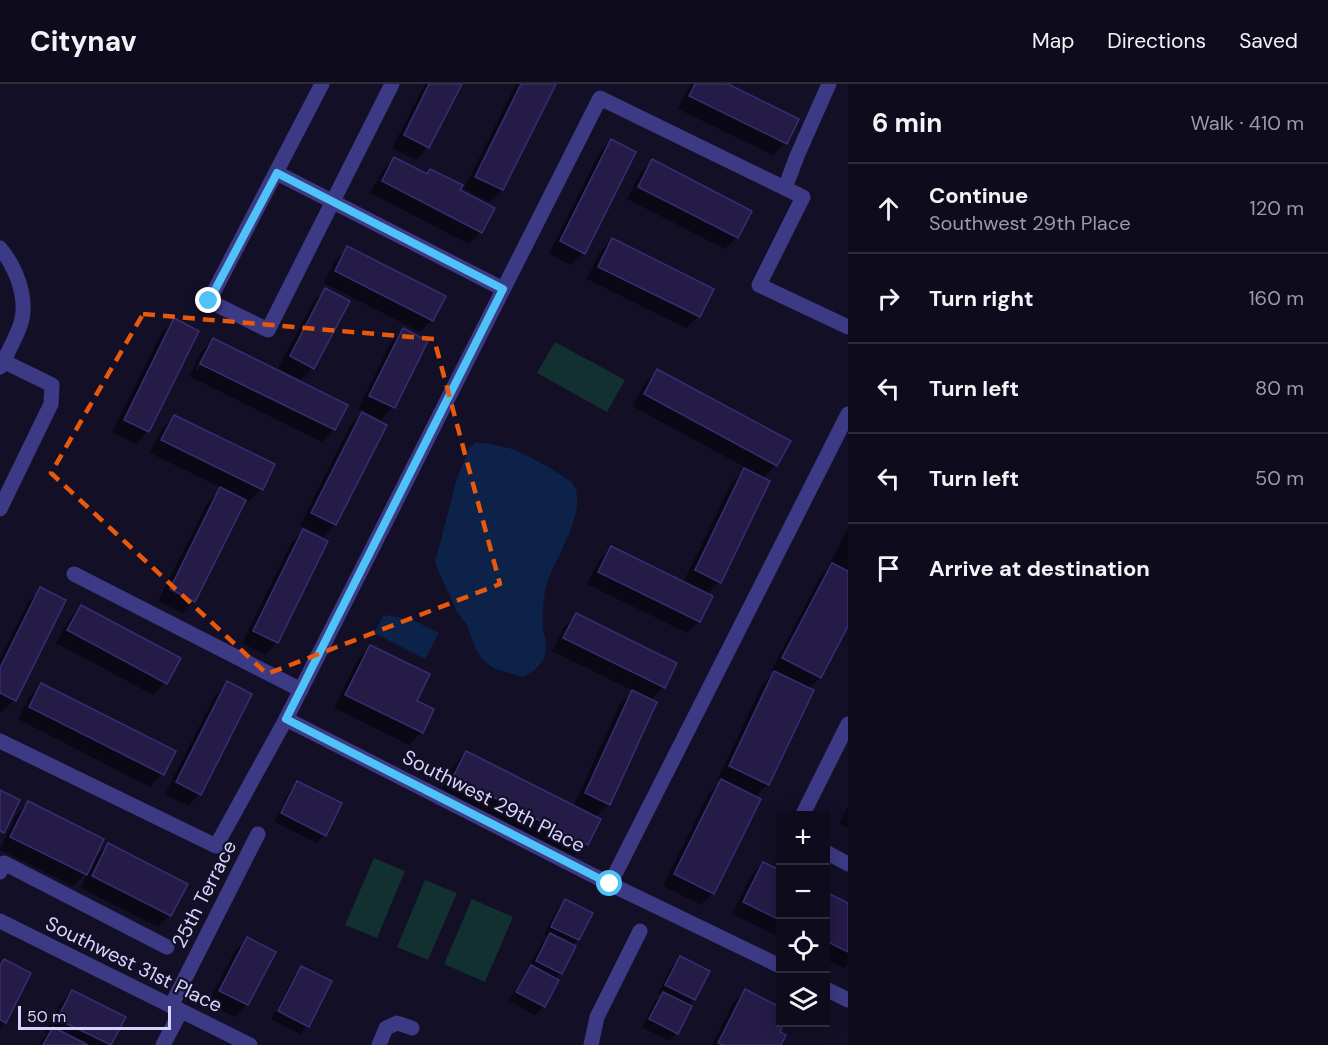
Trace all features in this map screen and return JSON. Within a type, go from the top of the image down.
[{"type":"street","points":[[322,84],[209,301],[268,330],[392,84]]},
{"type":"street","points":[[784,188],[829,84]]},
{"type":"street","points":[[0,741],[216,846],[301,690],[600,98],[803,197],[759,285],[848,327]]},
{"type":"street","points":[[277,173],[503,289]]},
{"type":"street","points":[[0,248],[11,261],[22,293],[22,319],[2,364],[52,385],[51,404],[0,509]]},
{"type":"street","points":[[610,884],[848,414]]},
{"type":"street","points":[[74,574],[301,690]]},
{"type":"street","name":"Southwest 29th Place","points":[[286,719],[610,884],[776,964]]},
{"type":"street","points":[[804,811],[848,724]]},
{"type":"street","name":"25th Terrace","points":[[163,1045],[176,1008],[258,834]]},
{"type":"street","points":[[830,855],[848,864]]},
{"type":"street","points":[[0,873],[4,863],[167,947]]},
{"type":"street","name":"Southwest 31st Place","points":[[0,921],[250,1045]]},
{"type":"street","points":[[591,1045],[597,1017],[640,931]]},
{"type":"street","points":[[830,991],[848,1000]]},
{"type":"street","points":[[379,1045],[386,1028],[397,1023],[412,1028]]},
{"type":"highlighted area","points":[[143,314],[434,339],[500,584],[267,674],[51,473]]},
{"type":"green space","points":[[555,342],[625,380],[607,412],[537,373]]},
{"type":"green space","points":[[374,858],[405,871],[377,938],[345,925]]},
{"type":"green space","points":[[425,880],[457,893],[428,960],[397,947]]},
{"type":"green space","points":[[472,899],[513,917],[485,982],[444,964]]},
{"type":"water","points":[[476,442],[525,454],[568,479],[576,491],[576,514],[550,577],[543,602],[545,656],[536,669],[523,677],[495,669],[484,661],[476,650],[467,625],[457,612],[435,563],[456,481],[469,448]]},
{"type":"water","points":[[384,615],[411,619],[439,633],[425,659],[374,633]]},
{"type":"building","points":[[429,84],[462,84],[429,148],[404,135]]},
{"type":"building","points":[[521,84],[556,84],[503,190],[475,177]]},
{"type":"building","points":[[695,84],[728,84],[799,119],[787,144],[689,96]]},
{"type":"building","points":[[611,139],[636,152],[585,254],[560,241]]},
{"type":"building","points":[[394,157],[427,174],[430,169],[463,185],[460,190],[495,208],[482,233],[382,181]]},
{"type":"building","points":[[652,159],[752,211],[738,238],[638,187]]},
{"type":"building","points":[[612,238],[714,289],[700,317],[598,267]]},
{"type":"building","points":[[347,246],[446,296],[433,321],[335,271]]},
{"type":"building","points":[[325,288],[350,301],[314,369],[290,356]]},
{"type":"building","points":[[174,318],[199,331],[149,432],[124,420]]},
{"type":"building","points":[[403,328],[428,341],[395,408],[369,396]]},
{"type":"building","points":[[213,338],[348,405],[335,430],[200,364]]},
{"type":"building","points":[[657,369],[791,441],[777,466],[644,394]]},
{"type":"building","points":[[362,412],[387,425],[336,525],[311,513]]},
{"type":"building","points":[[174,415],[275,464],[263,490],[161,440]]},
{"type":"building","points":[[744,468],[770,481],[721,583],[695,570]]},
{"type":"building","points":[[220,487],[246,500],[195,602],[170,589]]},
{"type":"building","points":[[303,529],[328,541],[278,643],[253,631]]},
{"type":"building","points":[[611,546],[713,596],[700,622],[598,572]]},
{"type":"building","points":[[832,563],[848,571],[848,626],[821,678],[782,658]]},
{"type":"building","points":[[40,587],[66,600],[16,701],[0,693],[0,668]]},
{"type":"building","points":[[81,605],[181,658],[167,684],[67,630]]},
{"type":"building","points":[[576,613],[677,663],[665,688],[563,638]]},
{"type":"building","points":[[370,645],[430,674],[417,701],[434,709],[423,733],[345,695]]},
{"type":"building","points":[[774,671],[814,690],[769,785],[729,766]]},
{"type":"building","points":[[227,681],[252,694],[201,795],[176,782]]},
{"type":"building","points":[[41,683],[176,751],[164,775],[29,707]]},
{"type":"building","points":[[632,690],[657,702],[610,805],[585,793]]},
{"type":"building","points":[[466,751],[601,819],[588,845],[453,777]]},
{"type":"building","points":[[721,779],[761,799],[714,894],[674,874]]},
{"type":"building","points":[[297,781],[342,803],[326,836],[281,813]]},
{"type":"building","points":[[0,790],[20,800],[4,833],[0,831]]},
{"type":"building","points":[[28,801],[104,839],[87,875],[10,837]]},
{"type":"building","points":[[108,843],[188,884],[171,916],[92,876]]},
{"type":"building","points":[[763,862],[776,868],[776,918],[743,902]]},
{"type":"building","points":[[830,894],[848,903],[848,952],[830,943]]},
{"type":"building","points":[[565,899],[593,913],[579,940],[551,927]]},
{"type":"building","points":[[550,933],[576,946],[562,974],[536,961]]},
{"type":"building","points":[[247,937],[276,952],[248,1005],[219,991]]},
{"type":"building","points":[[680,956],[710,971],[695,1000],[665,985]]},
{"type":"building","points":[[4,959],[31,973],[6,1023],[0,1020],[0,966]]},
{"type":"building","points":[[531,965],[559,980],[545,1007],[516,992]]},
{"type":"building","points":[[301,966],[332,981],[309,1027],[278,1011]]},
{"type":"building","points":[[745,989],[776,1005],[776,1027],[782,1027],[780,1032],[786,1035],[781,1045],[722,1045],[718,1043]]},
{"type":"building","points":[[72,990],[126,1017],[111,1045],[57,1019]]},
{"type":"building","points":[[663,992],[692,1006],[678,1034],[649,1019]]},
{"type":"building","points":[[53,1027],[88,1045],[43,1045]]},
{"type":"route","points":[[209,301],[277,173],[503,289],[286,719],[610,884]]}]
